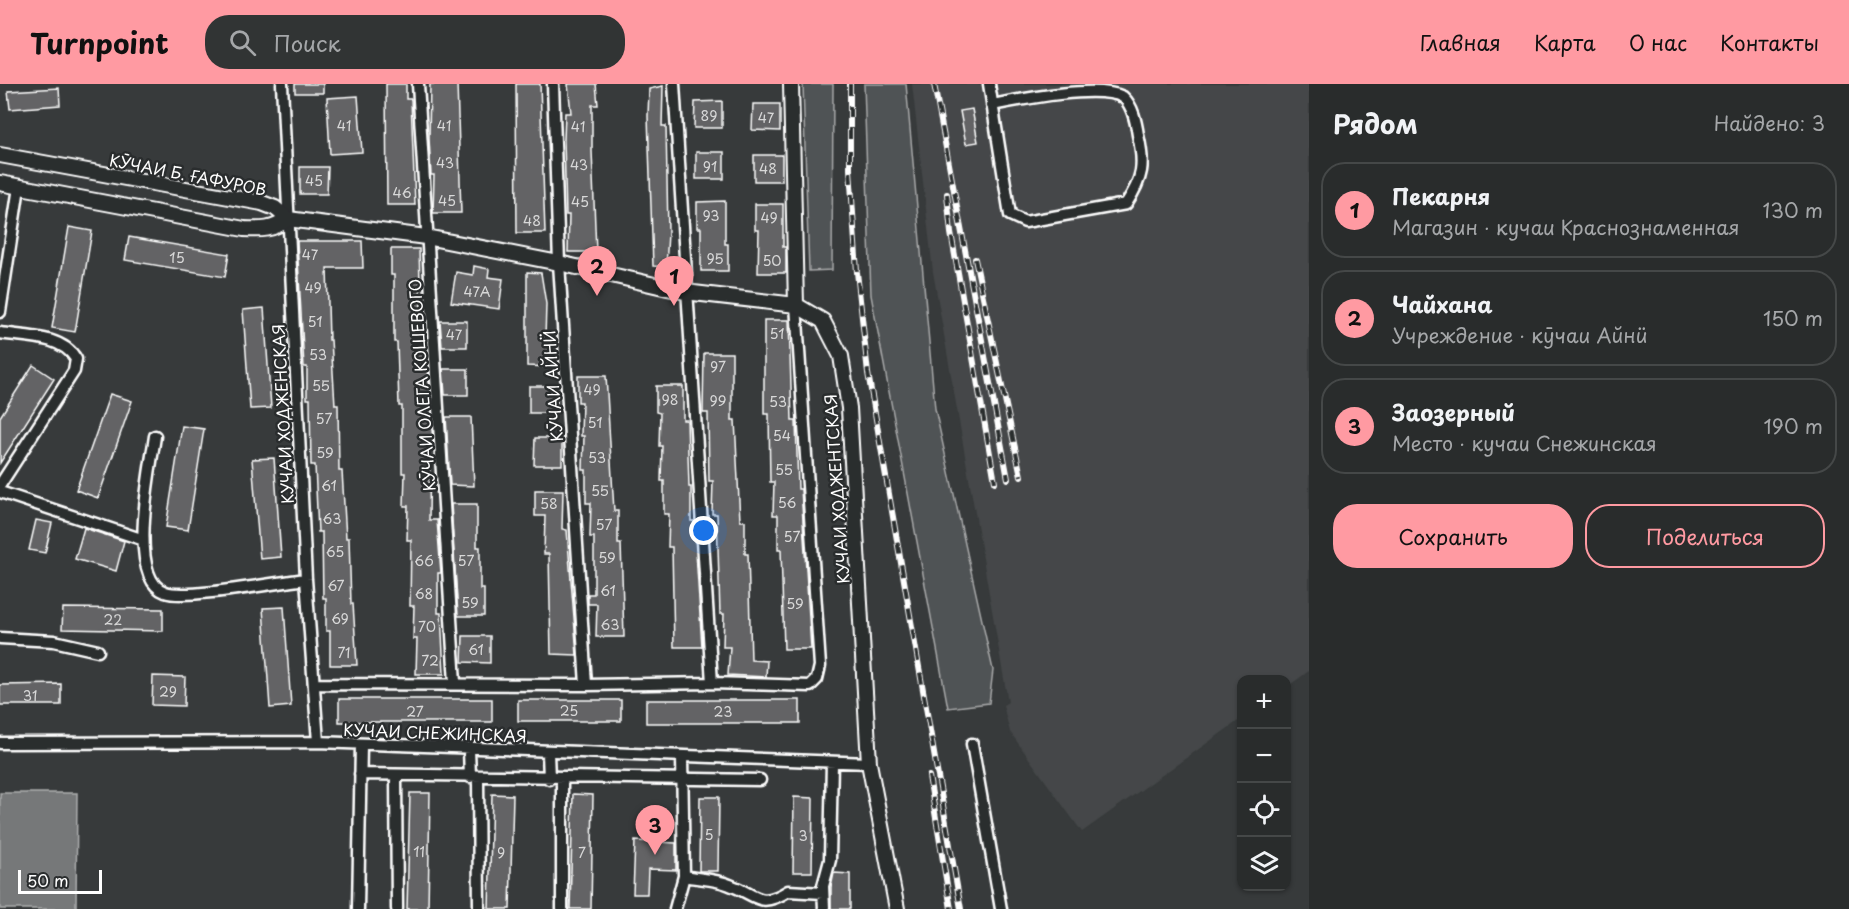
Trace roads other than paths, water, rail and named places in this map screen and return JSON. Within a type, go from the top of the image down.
[{"type":"main road","points":[[0,183],[244,229],[262,231],[276,228],[288,219],[426,237],[559,263],[686,292],[796,305],[791,84]]},
{"type":"main road","name":"КӮЧАИ Б. ҒАФУРОВ","points":[[0,155],[262,203],[275,208],[288,219]]},
{"type":"main road","name":"КУЧАИ ХОДЖЕНТСКАЯ","points":[[796,305],[823,321],[841,356],[849,408],[869,764],[897,909]]},
{"type":"street","name":"КУЧАИ ХОДЖЕНСКАЯ","points":[[282,84],[306,579],[318,742]]},
{"type":"street","name":"КӮЧАИ ОЛЕГА КОШЕВОГО","points":[[418,84],[455,683]]},
{"type":"street","name":"КӮЧАИ АЙНӢ","points":[[553,84],[559,263],[586,685]]},
{"type":"street","points":[[674,84],[712,683]]},
{"type":"street","points":[[989,84],[992,105],[1010,216],[1025,222],[1126,204],[1139,184],[1143,164],[1139,138],[1133,112],[1123,97],[1091,86],[992,105]]},
{"type":"street","points":[[0,312],[19,187]]},
{"type":"street","points":[[314,684],[712,683],[810,686],[817,679],[820,666],[796,305]]},
{"type":"street","points":[[0,333],[61,343],[70,349],[76,359],[74,371],[0,485]]},
{"type":"street","points":[[155,435],[141,539],[153,584],[165,592],[193,594],[306,579]]},
{"type":"street","points":[[0,492],[141,539]]},
{"type":"street","points":[[0,638],[54,641],[98,651]]},
{"type":"street","name":"КУЧАИ СНЕЖИНСКАЯ","points":[[0,743],[318,742],[869,764]]},
{"type":"street","points":[[972,744],[1001,909]]},
{"type":"street","points":[[358,909],[361,745]]},
{"type":"street","points":[[469,749],[474,777],[479,909]]},
{"type":"street","points":[[548,752],[549,779]]},
{"type":"street","points":[[675,909],[684,876],[682,757]]},
{"type":"street","points":[[824,909],[824,893],[830,860],[832,762]]},
{"type":"street","points":[[360,774],[549,779],[760,780]]},
{"type":"street","points":[[396,775],[397,909]]},
{"type":"street","points":[[562,779],[562,909]]},
{"type":"street","points":[[684,876],[730,885],[758,906],[768,907],[778,903],[788,891],[824,893]]},
{"type":"railway","points":[[850,84],[850,169],[857,272],[868,373],[961,909]]},
{"type":"railway","points":[[934,84],[1008,479]]},
{"type":"railway","points":[[947,194],[951,233],[995,482]]},
{"type":"railway","points":[[975,259],[1021,476]]},
{"type":"railway","points":[[929,776],[951,909]]},
{"type":"place","name":"Чайхана","points":[[597,296]]},
{"type":"place","name":"Пекарня","points":[[674,306]]},
{"type":"place","name":"Заозерный","points":[[655,855]]}]
